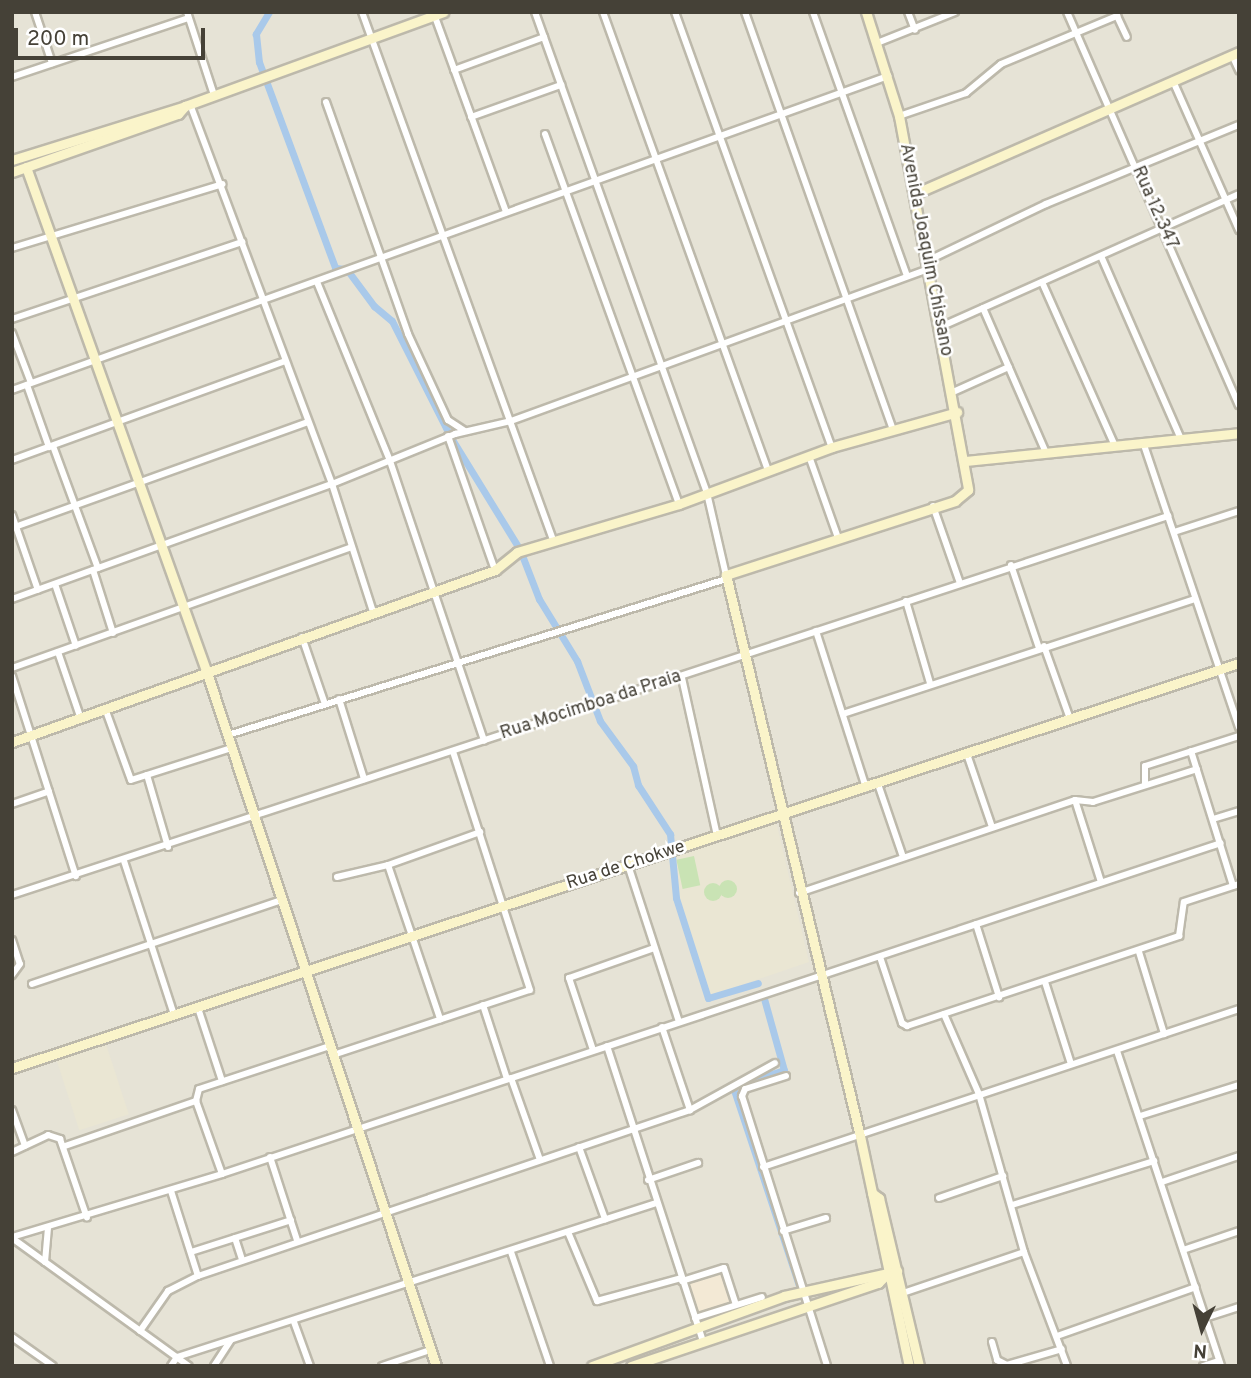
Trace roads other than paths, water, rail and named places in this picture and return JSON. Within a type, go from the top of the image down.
[{"type":"street","points":[[35,12],[52,63]]},
{"type":"street","points":[[362,12],[552,540]]},
{"type":"street","points":[[535,12],[707,493],[800,893],[885,1239],[892,1273],[893,1297],[909,1366]]},
{"type":"street","points":[[603,12],[655,160],[725,342],[768,471]]},
{"type":"street","points":[[675,12],[832,447]]},
{"type":"street","points":[[746,12],[892,430]]},
{"type":"street","points":[[813,12],[908,276]]},
{"type":"street","name":"Avenida Joaquim Chissano","points":[[866,12],[899,116],[965,461],[968,490],[962,498],[933,506]]},
{"type":"street","points":[[908,12],[915,30]]},
{"type":"street","points":[[877,43],[915,30],[954,12]]},
{"type":"street","name":"Rua 12.347","points":[[1067,12],[1239,405]]},
{"type":"street","points":[[12,160],[82,135],[188,105],[437,13],[454,70],[506,212]]},
{"type":"street","points":[[12,77],[188,15],[214,95]]},
{"type":"street","points":[[899,116],[966,93],[1001,64],[1117,16],[1127,37]]},
{"type":"street","points":[[454,70],[544,37]]},
{"type":"street","points":[[914,194],[1235,53],[1239,70]]},
{"type":"street","points":[[12,390],[888,76]]},
{"type":"street","points":[[1173,81],[1239,229]]},
{"type":"street","points":[[471,117],[561,85]]},
{"type":"street","points":[[326,102],[439,404],[449,421],[464,432]]},
{"type":"street","points":[[13,171],[178,114],[188,105]]},
{"type":"street","points":[[188,105],[222,184],[332,484],[373,612]]},
{"type":"street","points":[[12,599],[332,484],[448,436],[511,421],[846,300],[908,276],[1046,204],[1239,125]]},
{"type":"street","points":[[545,134],[679,503]]},
{"type":"street","points":[[82,135],[85,146]]},
{"type":"street","points":[[26,167],[115,424],[207,673],[436,1366]]},
{"type":"street","points":[[12,248],[50,234],[222,184]]},
{"type":"street","points":[[938,328],[1239,194]]},
{"type":"street","points":[[12,319],[242,242]]},
{"type":"street","points":[[1101,256],[1180,437]]},
{"type":"street","points":[[317,282],[390,461],[437,590],[484,741]]},
{"type":"street","points":[[1042,282],[1116,447]]},
{"type":"street","points":[[983,308],[1046,453]]},
{"type":"street","points":[[12,333],[51,447],[76,506],[113,633]]},
{"type":"street","points":[[12,460],[285,361]]},
{"type":"street","points":[[953,392],[1009,368]]},
{"type":"street","points":[[12,743],[495,570],[521,551],[552,540],[679,503],[832,447],[957,412]]},
{"type":"street","points":[[14,528],[308,422]]},
{"type":"street","points":[[965,461],[1239,433]]},
{"type":"street","points":[[448,436],[495,570]]},
{"type":"street","points":[[1143,442],[1239,727]]},
{"type":"street","points":[[809,456],[838,538]]},
{"type":"street","points":[[228,735],[460,660],[483,659],[933,506],[960,583]]},
{"type":"street","points":[[1174,532],[1239,511]]},
{"type":"street","points":[[12,515],[14,528],[38,590]]},
{"type":"street","name":"Rua Mocimboa da Praia","points":[[12,895],[124,861],[593,702],[681,678],[1011,565],[1168,516]]},
{"type":"street","points":[[12,668],[351,547]]},
{"type":"street","points":[[1011,565],[1070,719]]},
{"type":"street","points":[[55,584],[76,646]]},
{"type":"street","points":[[843,714],[930,683],[1195,599]]},
{"type":"street","points":[[906,601],[930,683]]},
{"type":"street","points":[[816,631],[866,788]]},
{"type":"street","points":[[302,637],[325,704]]},
{"type":"street","points":[[58,652],[81,719]]},
{"type":"street","name":"Rua de Chokwe","points":[[12,1068],[1239,663]]},
{"type":"street","points":[[12,676],[76,876]]},
{"type":"street","points":[[681,678],[717,836]]},
{"type":"street","points":[[340,699],[364,779]]},
{"type":"street","points":[[106,711],[129,779],[232,748]]},
{"type":"street","points":[[1145,784],[1145,766],[1239,736]]},
{"type":"street","points":[[222,1174],[196,1101],[199,1090],[530,990],[505,905],[453,751]]},
{"type":"street","points":[[880,957],[904,1026],[1139,951],[1182,933],[1184,902],[1236,885],[1191,751]]},
{"type":"street","points":[[967,754],[992,827]]},
{"type":"street","points":[[800,893],[1075,800],[1093,802],[1197,769]]},
{"type":"street","points":[[147,775],[168,846]]},
{"type":"street","points":[[878,784],[903,857]]},
{"type":"street","points":[[12,804],[49,791]]},
{"type":"street","points":[[1075,800],[1101,882]]},
{"type":"street","points":[[1213,819],[1239,811]]},
{"type":"street","points":[[337,877],[388,864],[480,832]]},
{"type":"street","points":[[12,1238],[171,1191],[1221,843]]},
{"type":"street","points":[[124,861],[174,1016]]},
{"type":"street","points":[[388,864],[440,1019]]},
{"type":"street","points":[[628,864],[679,1021]]},
{"type":"street","points":[[32,984],[281,900]]},
{"type":"street","points":[[976,924],[999,996]]},
{"type":"street","points":[[12,940],[20,964],[12,975]]},
{"type":"street","points":[[593,1050],[569,978],[654,948]]},
{"type":"street","points":[[1139,951],[1164,1034]]},
{"type":"street","points":[[1045,982],[1071,1064]]},
{"type":"street","points":[[483,1005],[540,1160]]},
{"type":"street","points":[[198,1008],[222,1081]]},
{"type":"street","points":[[763,1167],[1239,1009]]},
{"type":"street","points":[[944,1014],[979,1094],[1024,1252],[1067,1366]]},
{"type":"street","points":[[662,1027],[690,1110]]},
{"type":"street","points":[[607,1046],[631,1128],[703,1342]]},
{"type":"street","points":[[1117,1051],[1219,1363],[1206,1365]]},
{"type":"street","points":[[140,1331],[168,1291],[198,1276],[384,1210],[690,1110],[775,1063]]},
{"type":"street","points":[[786,1076],[745,1089],[742,1096],[827,1366]]},
{"type":"street","points":[[1140,1116],[1239,1085]]},
{"type":"street","points":[[65,1146],[196,1101]]},
{"type":"street","points":[[12,1111],[25,1146]]},
{"type":"street","points":[[12,1152],[54,1135],[65,1146],[87,1218]]},
{"type":"street","points":[[579,1147],[605,1219]]},
{"type":"street","points":[[1162,1182],[1239,1156]]},
{"type":"street","points":[[270,1157],[297,1240]]},
{"type":"street","points":[[1012,1205],[1154,1161]]},
{"type":"street","points":[[648,1180],[698,1163]]},
{"type":"street","points":[[939,1198],[1003,1176]]},
{"type":"street","points":[[171,1191],[198,1276]]},
{"type":"street","points":[[171,1366],[177,1357],[294,1322],[656,1203]]},
{"type":"street","points":[[783,1231],[826,1217]]},
{"type":"street","points":[[191,1252],[291,1220]]},
{"type":"street","points":[[45,1262],[48,1228]]},
{"type":"street","points":[[568,1231],[597,1301],[724,1268],[736,1304]]},
{"type":"street","points":[[1183,1250],[1239,1231]]},
{"type":"street","points":[[12,1238],[189,1366]]},
{"type":"street","points":[[235,1238],[242,1260]]},
{"type":"street","points":[[511,1252],[550,1366]]},
{"type":"street","points":[[893,1297],[1024,1252]]},
{"type":"street","points":[[592,1366],[784,1296],[803,1295],[874,1273],[892,1273]]},
{"type":"street","points":[[892,1273],[903,1293],[919,1366]]},
{"type":"street","points":[[631,1366],[878,1283],[892,1273]]},
{"type":"street","points":[[1057,1336],[1196,1287]]},
{"type":"street","points":[[695,1318],[762,1297]]},
{"type":"street","points":[[1205,1318],[1239,1307]]},
{"type":"street","points":[[898,1319],[908,1317]]},
{"type":"street","points":[[294,1322],[310,1366]]},
{"type":"street","points":[[12,1337],[53,1366]]},
{"type":"street","points":[[214,1366],[230,1341]]},
{"type":"street","points":[[992,1342],[997,1360],[1007,1365],[1062,1349]]},
{"type":"street","points":[[382,1366],[430,1350]]},
{"type":"waterway","points":[[269,12],[256,34],[259,62],[335,268],[345,269]]},
{"type":"waterway","points":[[348,271],[374,306],[392,321],[450,436],[520,550],[539,599],[577,661],[600,721],[633,766],[638,785],[670,834],[676,898],[708,998],[758,983]]},
{"type":"waterway","points":[[763,995],[784,1070],[733,1087],[802,1295]]}]
